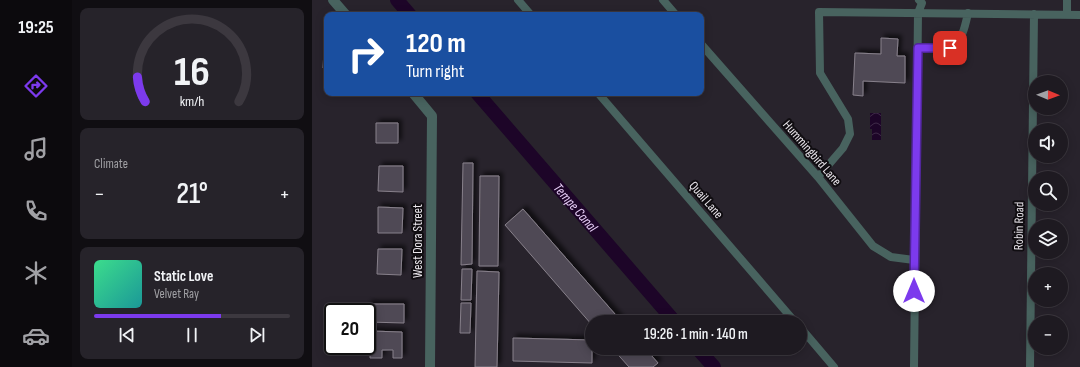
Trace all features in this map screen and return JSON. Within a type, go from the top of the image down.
[{"type":"street","points":[[333,0],[343,12]]},
{"type":"street","name":"West Dora Street","points":[[415,96],[432,116],[430,367]]},
{"type":"lane","points":[[518,0],[528,12]]},
{"type":"lane","points":[[663,0],[673,12]]},
{"type":"lane","points":[[914,367],[914,260],[918,13],[922,3],[919,0]]},
{"type":"lane","points":[[1067,0],[1067,14]]},
{"type":"lane","points":[[818,177],[843,148],[850,134],[848,118],[820,73],[819,12],[1080,15]]},
{"type":"lane","points":[[918,48],[950,48],[958,42],[965,29],[968,13]]},
{"type":"lane","name":"Robin Road","points":[[1030,367],[1034,14]]},
{"type":"lane","name":"Hummingbird Lane","points":[[704,47],[818,177],[873,246],[891,257],[914,260]]},
{"type":"lane","name":"Quail Lane","points":[[601,96],[789,315]]},
{"type":"lane","points":[[807,335],[834,367]]},
{"type":"water","points":[[870,113],[881,113],[881,140],[872,140]]},
{"type":"building","points":[[881,38],[898,39],[897,56],[905,56],[905,83],[863,81],[863,96],[853,95],[855,53],[881,54]]},
{"type":"building","points":[[376,123],[398,123],[398,143],[376,143]]},
{"type":"building","points":[[463,163],[473,163],[472,264],[461,265]]},
{"type":"building","points":[[379,166],[403,166],[403,192],[378,191]]},
{"type":"building","points":[[480,176],[499,176],[498,266],[479,266]]},
{"type":"building","points":[[378,207],[403,208],[402,233],[378,233]]},
{"type":"building","points":[[523,209],[616,315],[585,315],[585,317],[505,225]]},
{"type":"building","points":[[378,249],[402,249],[401,275],[377,274]]},
{"type":"building","points":[[462,269],[472,269],[471,300],[461,300]]},
{"type":"building","points":[[477,271],[499,272],[497,367],[475,367]]},
{"type":"building","points":[[461,303],[471,303],[470,333],[460,333]]},
{"type":"building","points":[[376,304],[404,304],[404,323],[376,322]]},
{"type":"building","points":[[376,331],[402,332],[402,358],[393,358],[393,350],[382,350],[382,358],[370,358],[370,355],[376,355]]},
{"type":"building","points":[[513,338],[585,340],[585,355],[592,355],[592,363],[513,361]]},
{"type":"building","points":[[618,355],[651,355],[658,363],[653,367],[629,367]]},
{"type":"waterway","name":"Tempe Canal","points":[[397,0],[407,12]]},
{"type":"waterway","name":"Tempe Canal","points":[[480,96],[669,315]]},
{"type":"waterway","name":"Tempe Canal","points":[[703,355],[714,367]]},
{"type":"route","points":[[914,291],[918,48],[950,48]]}]
